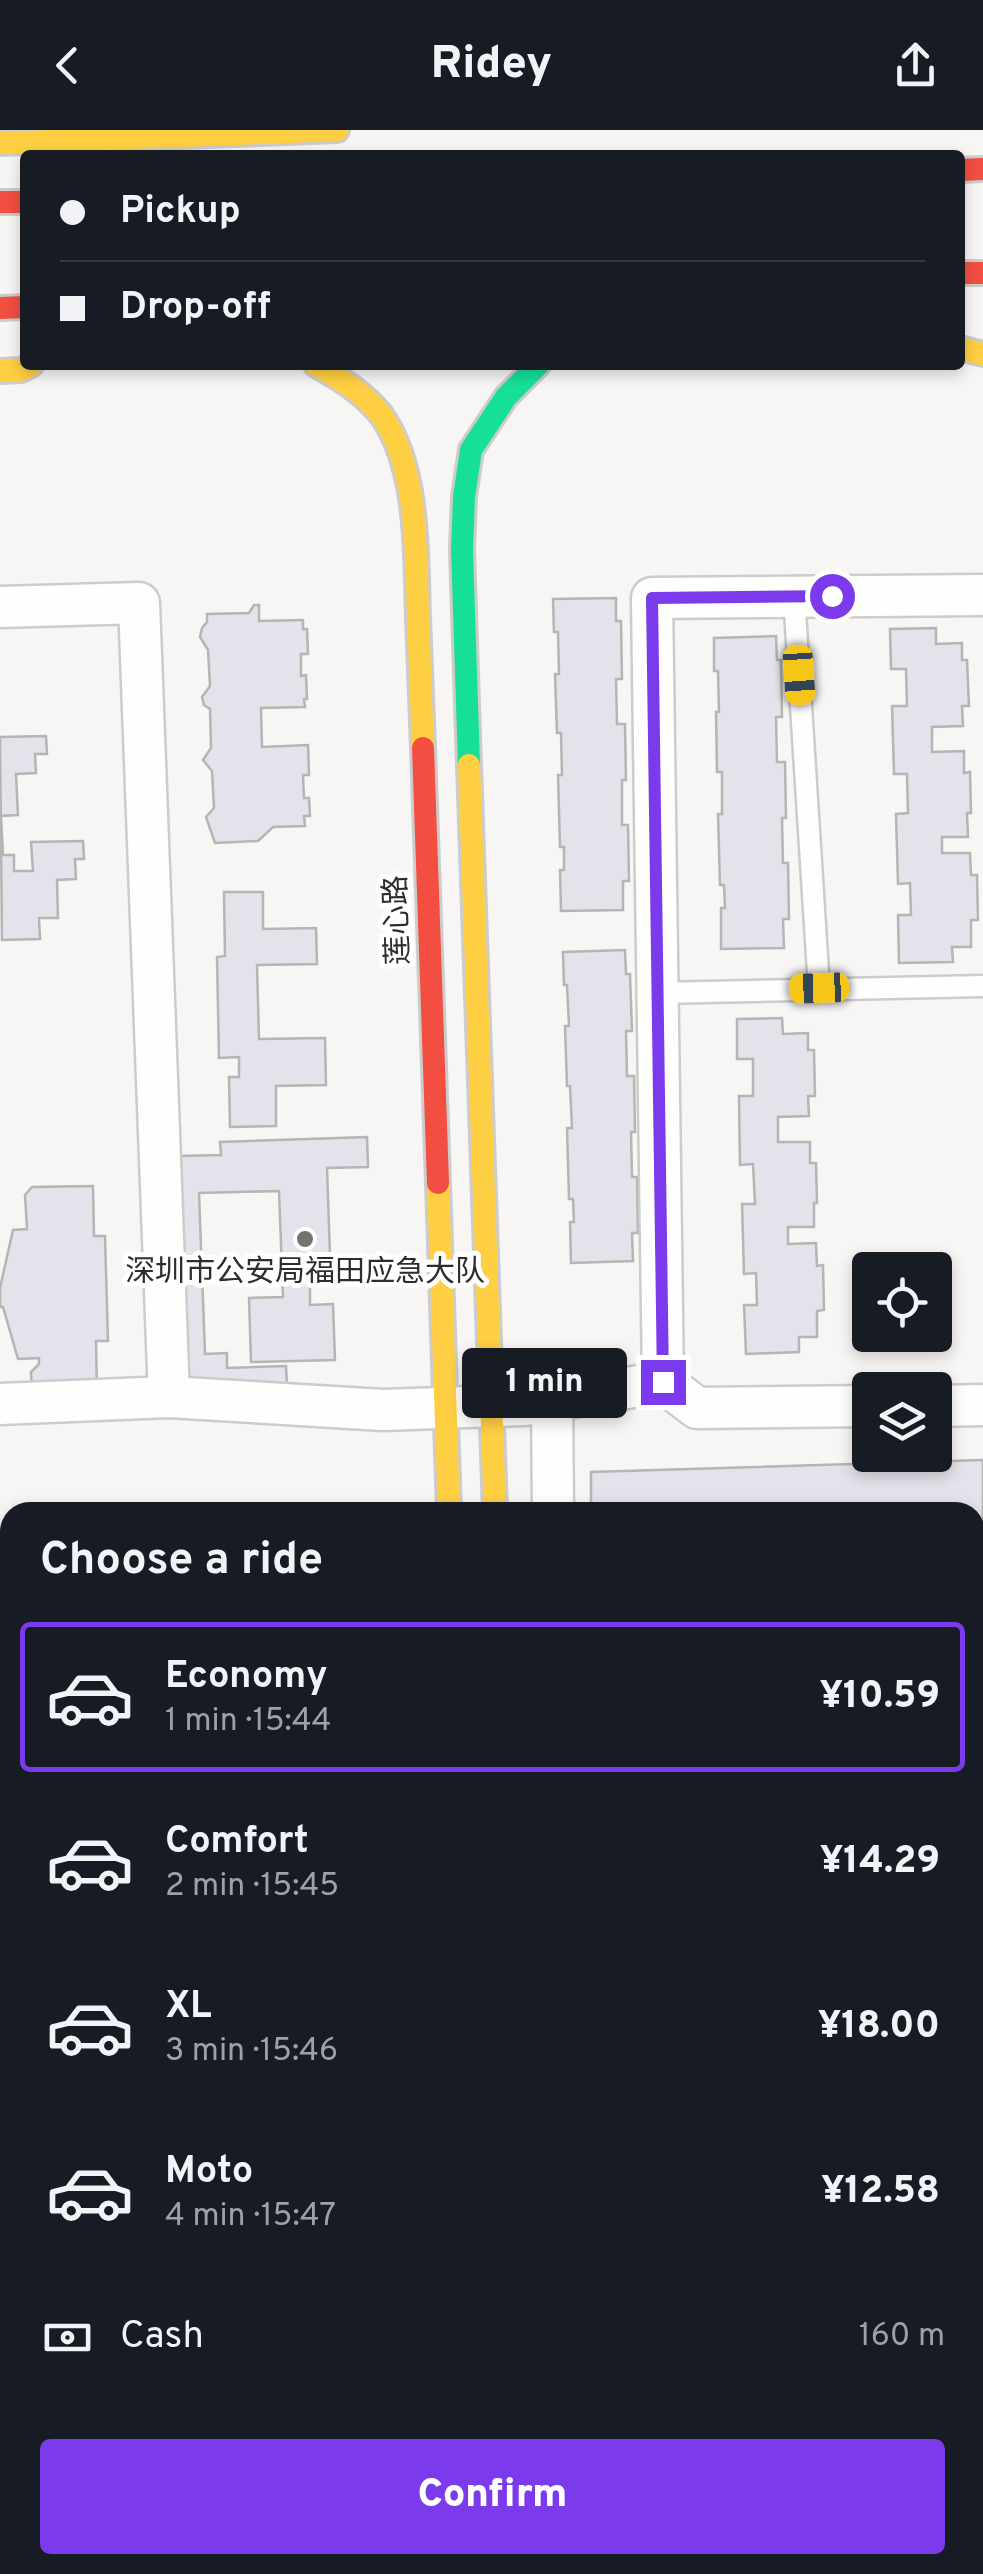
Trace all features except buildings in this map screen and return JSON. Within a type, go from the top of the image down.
[{"type":"main road","points":[[0,143],[337,130]]},
{"type":"main road","name":"莲心路","points":[[327,370],[373,403],[391,430],[407,476],[413,517],[449,1502]]},
{"type":"main road","points":[[495,1502],[462,550],[471,450],[506,397],[533,370]]},
{"type":"street","points":[[663,1382],[652,598],[983,595]]},
{"type":"street","points":[[0,607],[139,604],[170,1397]]},
{"type":"street","points":[[0,1404],[170,1397],[383,1410],[493,1407],[663,1382],[697,1408],[852,1406]]},
{"type":"street","points":[[552,1399],[553,1502]]},
{"type":"street","points":[[952,1406],[983,1405]]},
{"type":"lane","points":[[794,596],[819,988]]},
{"type":"lane","points":[[658,993],[983,986]]},
{"type":"traffic: fast","points":[[469,765],[462,550],[471,450],[506,397],[533,370]]},
{"type":"traffic: slow","points":[[0,143],[337,130]]},
{"type":"traffic: slow","points":[[965,349],[983,354]]},
{"type":"traffic: slow","points":[[0,371],[21,370]]},
{"type":"traffic: slow","points":[[324,370],[352,387],[382,416],[403,461],[415,541],[423,748]]},
{"type":"traffic: slow","points":[[469,765],[495,1502]]},
{"type":"traffic: slow","points":[[438,1183],[449,1502]]},
{"type":"traffic: jam","points":[[965,170],[983,169]]},
{"type":"traffic: jam","points":[[0,202],[20,202]]},
{"type":"traffic: jam","points":[[965,273],[983,273]]},
{"type":"traffic: jam","points":[[0,308],[20,307]]},
{"type":"traffic: jam","points":[[423,748],[438,1183]]},
{"type":"place","name":"深圳市公安局福田应急大队","points":[[305,1239]]},
{"type":"route","points":[[663,1382],[652,598],[832,596]]}]
